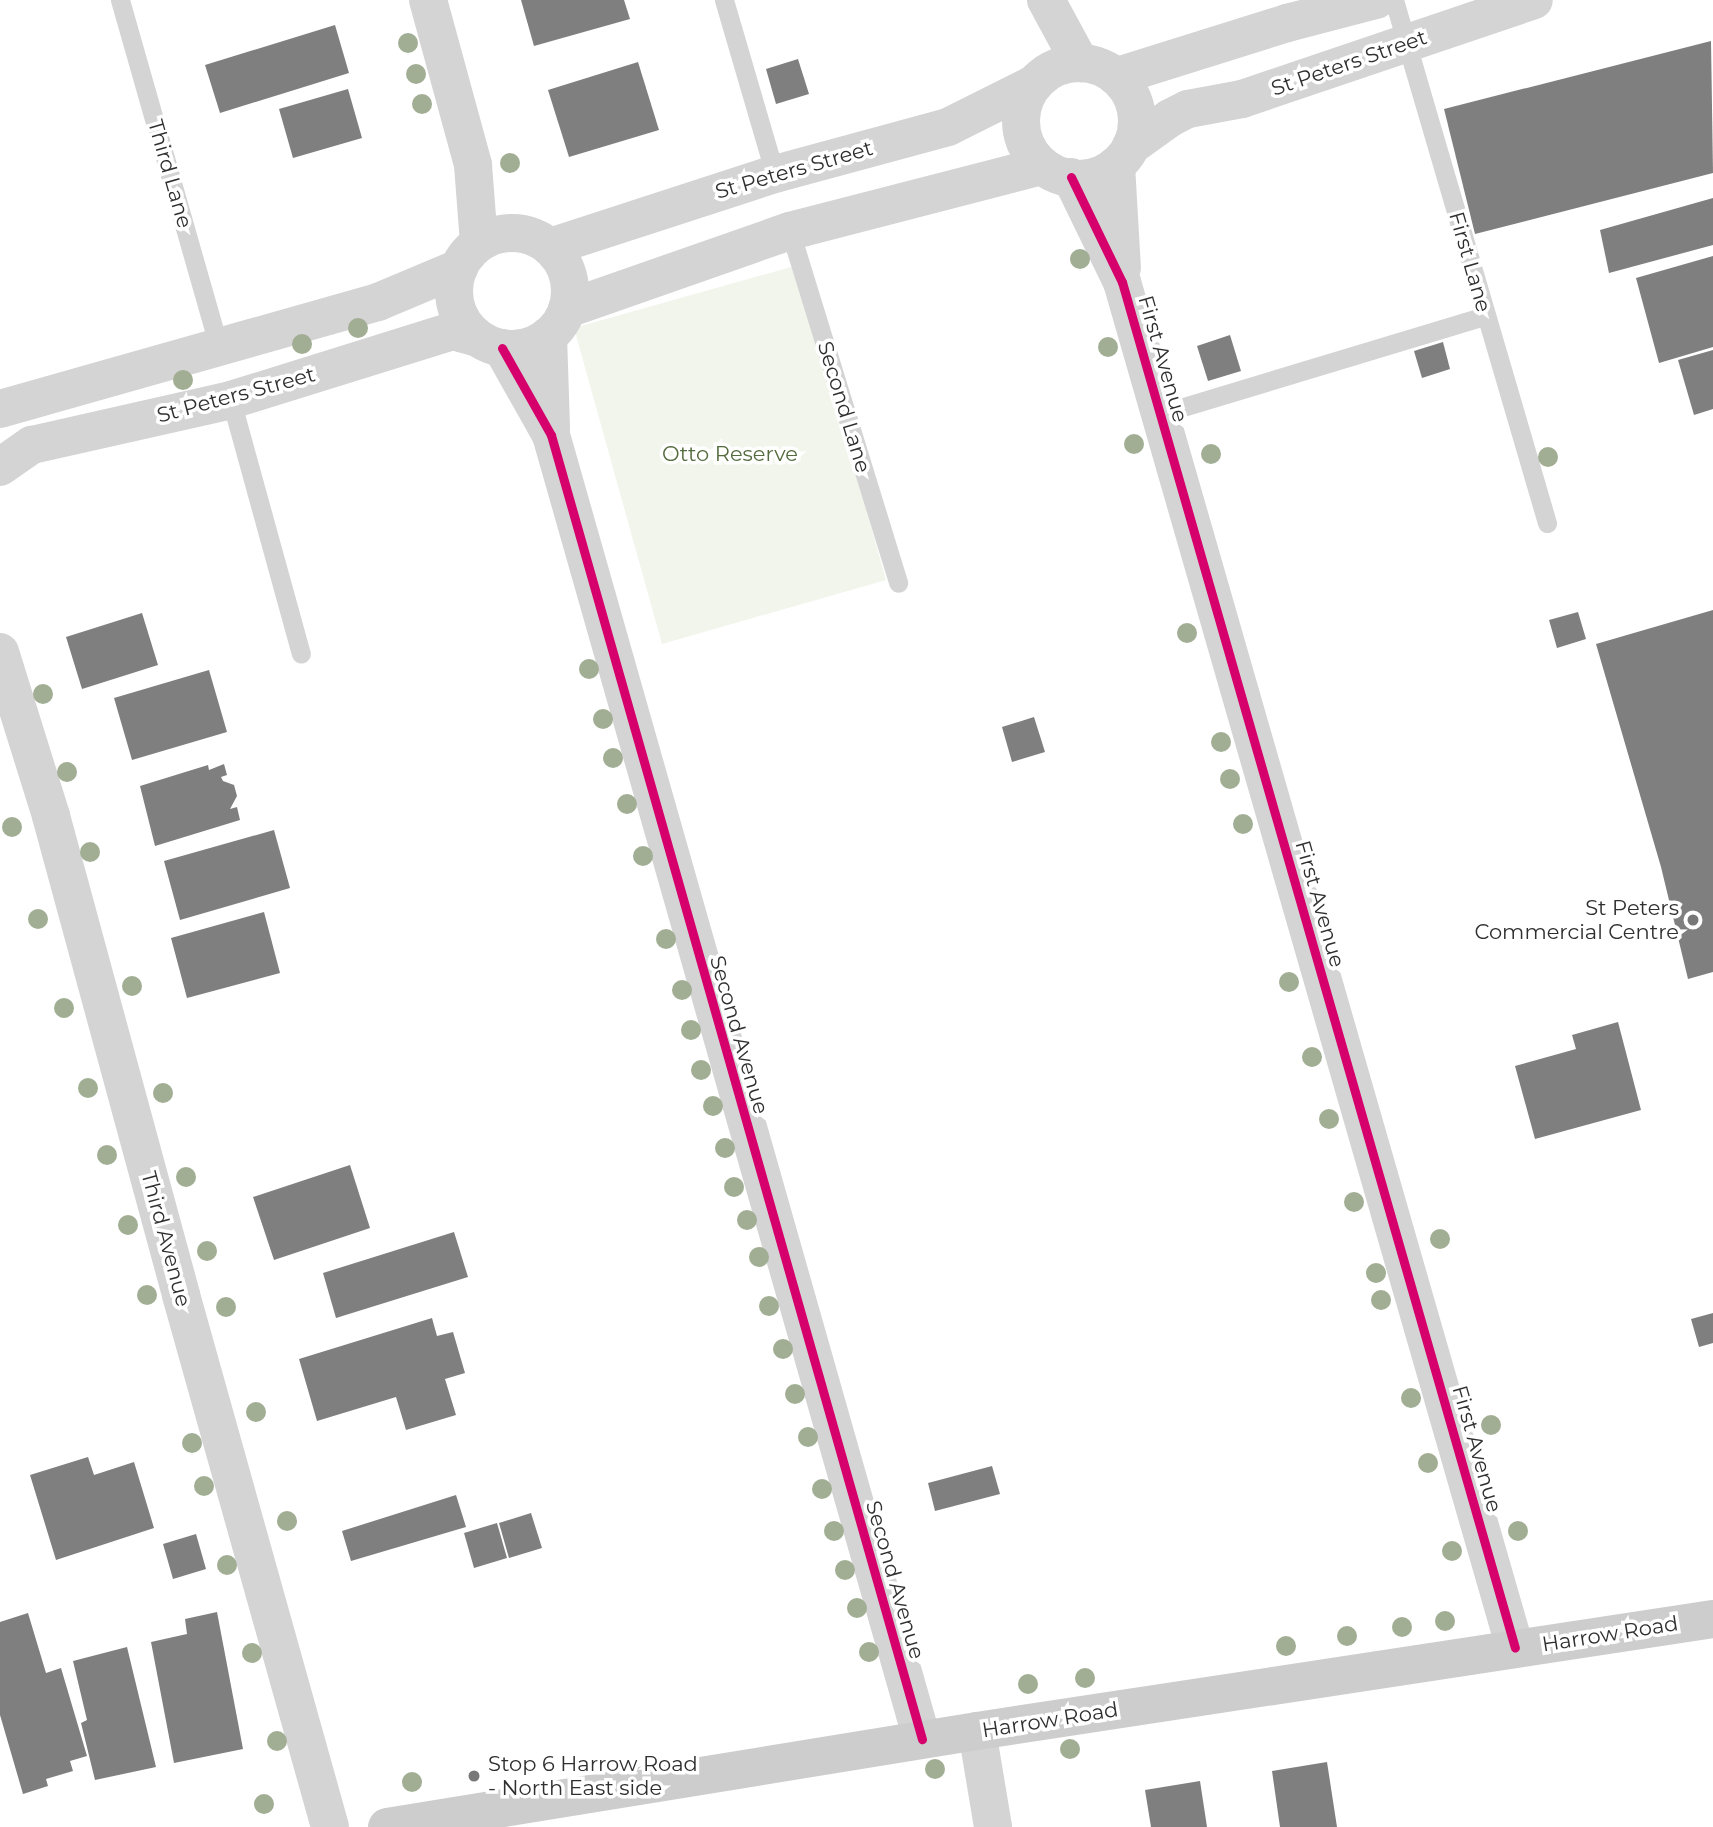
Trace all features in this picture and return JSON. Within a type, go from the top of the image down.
[{"type":"street","points":[[428,0],[473,165],[469,256],[454,276],[453,297],[461,321],[488,342],[522,349],[557,323],[790,231],[1057,172],[1091,178],[1124,156],[1135,139],[1138,114],[1132,95],[1118,76],[1097,65],[1055,72],[1023,106],[1021,127],[1029,151],[1057,172]]},
{"type":"street","points":[[1044,0],[1055,72]]},
{"type":"street","points":[[1118,76],[1287,23],[1376,0]]},
{"type":"street","name":"St Peters Street","points":[[1124,156],[1170,118],[1188,109],[1242,99],[1534,0]]},
{"type":"street","name":"St Peters Street","points":[[534,240],[948,127],[1055,72]]},
{"type":"street","name":"First Avenue","points":[[1122,282],[1124,156]]},
{"type":"street","points":[[473,165],[534,240],[564,265],[571,296],[557,323]]},
{"type":"street","name":"First Avenue","points":[[1057,172],[1122,282],[1515,1648]]},
{"type":"street","points":[[0,409],[379,302],[469,256],[505,233],[534,240]]},
{"type":"street","name":"Second Avenue","points":[[551,435],[557,323]]},
{"type":"street","name":"St Peters Street","points":[[0,467],[32,445],[231,400],[452,331],[488,342]]},
{"type":"street","name":"Second Avenue","points":[[488,342],[551,435],[922,1740]]},
{"type":"street","name":"Third Avenue","points":[[0,652],[51,816],[177,1282],[330,1827]]},
{"type":"street","name":"Harrow Road","points":[[387,1827],[977,1731],[1713,1619]]},
{"type":"street","points":[[977,1731],[993,1827]]},
{"type":"lane","name":"Third Lane","points":[[120,0],[219,348]]},
{"type":"lane","points":[[724,0],[775,174]]},
{"type":"lane","name":"First Lane","points":[[1394,0],[1547,523]]},
{"type":"lane","name":"Second Lane","points":[[790,231],[898,583]]},
{"type":"lane","points":[[1160,414],[1485,316]]},
{"type":"lane","points":[[231,400],[301,654]]},
{"type":"green space","name":"Otto Reserve","points":[[798,265],[886,580],[662,644],[574,328]]},
{"type":"building","points":[[521,0],[624,0],[630,19],[534,46]]},
{"type":"building","points":[[335,25],[349,73],[220,113],[205,65]]},
{"type":"building","points":[[1711,41],[1713,173],[1475,234],[1444,109]]},
{"type":"building","points":[[798,59],[809,94],[776,104],[766,69]]},
{"type":"building","points":[[638,62],[659,130],[569,157],[548,90]]},
{"type":"building","points":[[348,89],[362,138],[293,158],[279,109]]},
{"type":"building","points":[[1713,198],[1713,245],[1609,273],[1600,230]]},
{"type":"building","points":[[1713,256],[1713,347],[1659,363],[1636,278]]},
{"type":"building","points":[[1230,335],[1241,371],[1208,381],[1197,346]]},
{"type":"building","points":[[1443,342],[1450,369],[1422,378],[1414,351]]},
{"type":"building","points":[[1713,350],[1713,409],[1694,415],[1678,360]]},
{"type":"building","points":[[1713,610],[1713,972],[1688,979],[1661,867],[1596,644]]},
{"type":"building","points":[[1578,612],[1586,639],[1557,648],[1549,620]]},
{"type":"building","points":[[142,613],[158,665],[82,689],[66,637]]},
{"type":"building","points":[[209,670],[227,732],[132,760],[114,698]]},
{"type":"building","points":[[1034,717],[1045,752],[1012,762],[1002,727]]},
{"type":"building","points":[[224,764],[227,775],[221,777],[223,781],[234,785],[237,796],[230,809],[237,807],[240,820],[155,846],[140,786],[208,765],[209,770]]},
{"type":"building","points":[[274,830],[290,888],[180,920],[164,861]]},
{"type":"building","points":[[264,912],[280,973],[187,998],[171,938]]},
{"type":"building","points":[[1618,1022],[1641,1110],[1535,1139],[1515,1066],[1576,1049],[1572,1035]]},
{"type":"building","points":[[350,1165],[370,1228],[274,1260],[253,1197]]},
{"type":"building","points":[[454,1232],[468,1277],[336,1318],[323,1273]]},
{"type":"building","points":[[1713,1313],[1713,1343],[1699,1347],[1691,1319]]},
{"type":"building","points":[[432,1318],[437,1336],[453,1332],[465,1373],[445,1379],[456,1415],[406,1430],[396,1397],[317,1421],[299,1359]]},
{"type":"building","points":[[88,1457],[94,1475],[134,1462],[154,1528],[56,1560],[30,1475]]},
{"type":"building","points":[[992,1466],[1000,1494],[935,1511],[928,1483]]},
{"type":"building","points":[[456,1495],[466,1527],[351,1561],[342,1531]]},
{"type":"building","points":[[531,1513],[542,1548],[509,1558],[499,1523]]},
{"type":"building","points":[[497,1523],[507,1558],[474,1568],[464,1533]]},
{"type":"building","points":[[196,1534],[206,1569],[173,1579],[163,1544]]},
{"type":"building","points":[[217,1612],[243,1749],[174,1763],[151,1642],[187,1634],[185,1619]]},
{"type":"building","points":[[28,1613],[46,1673],[61,1668],[87,1756],[70,1761],[73,1771],[46,1779],[48,1786],[23,1794],[0,1715],[0,1622]]},
{"type":"building","points":[[127,1647],[156,1767],[95,1780],[81,1723],[87,1720],[73,1661]]},
{"type":"building","points":[[1327,1762],[1337,1827],[1280,1827],[1272,1771]]},
{"type":"building","points":[[1200,1781],[1207,1827],[1151,1827],[1145,1790]]},
{"type":"cycle path","points":[[1071,177],[1122,282],[1515,1648]]},
{"type":"cycle path","points":[[502,348],[551,435],[922,1739]]},
{"type":"place","name":"St Peters Commercial Centre","points":[[1693,920]]},
{"type":"place","name":"Stop 6 Harrow Road - North East side","points":[[474,1776]]}]
